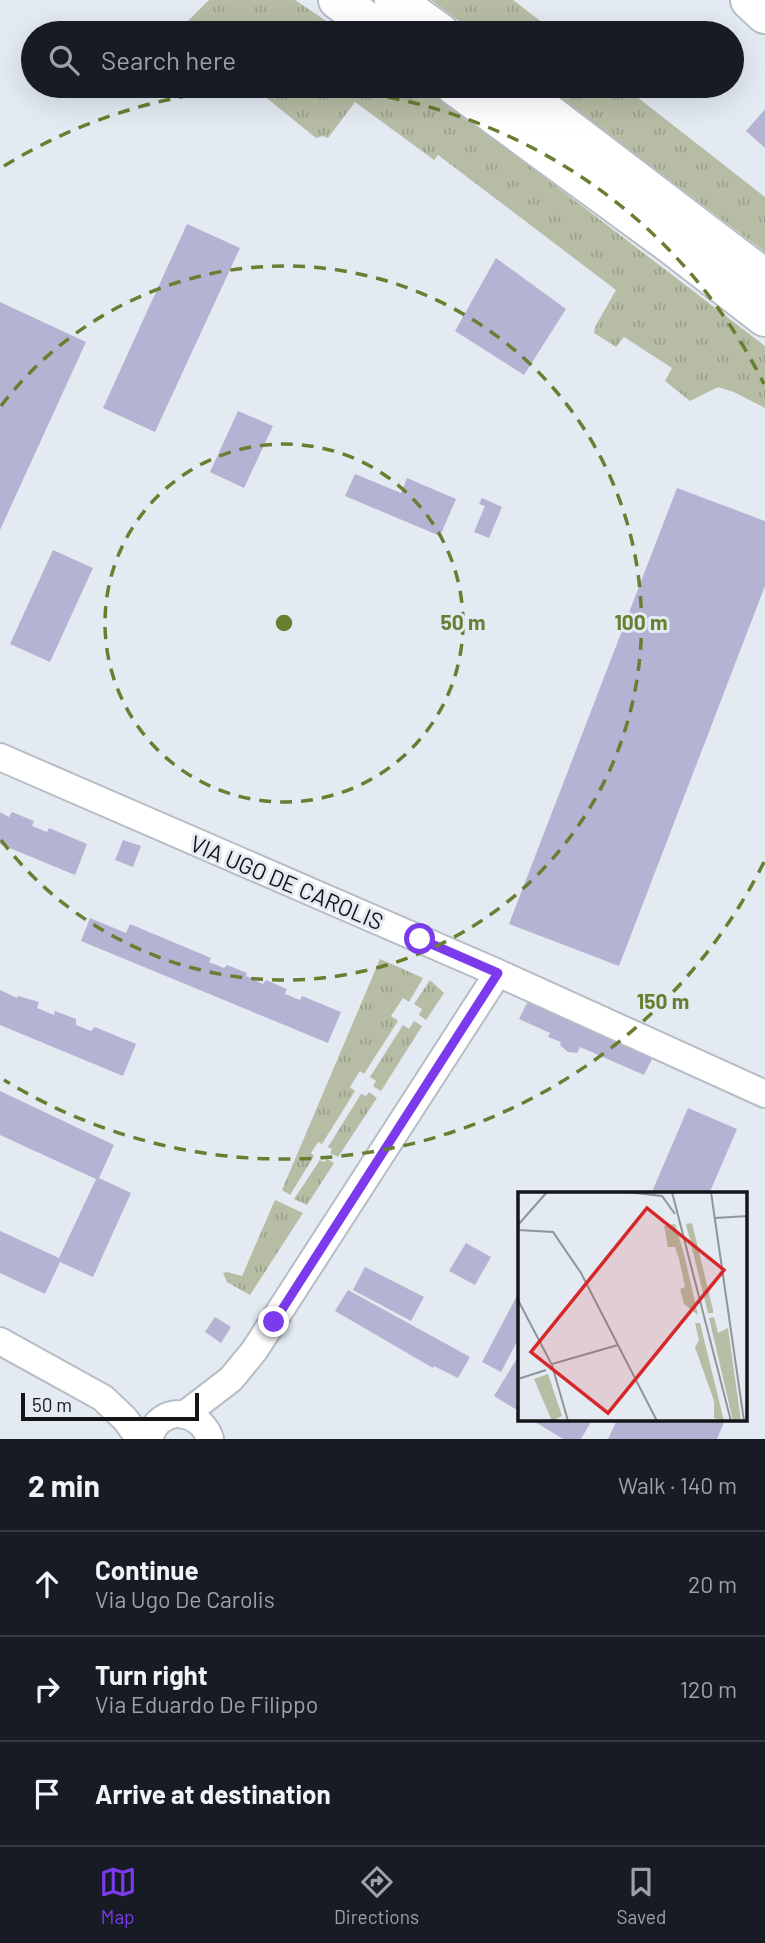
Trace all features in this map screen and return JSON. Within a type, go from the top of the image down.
[{"type":"main road","points":[[338,0],[367,21]]},
{"type":"main road","points":[[394,0],[423,21]]},
{"type":"main road","points":[[750,0],[765,14]]},
{"type":"main road","points":[[471,98],[672,245],[765,317]]},
{"type":"main road","points":[[528,98],[765,279]]},
{"type":"street","name":"VIA UGO DE CAROLIS","points":[[0,757],[498,973],[765,1094]]},
{"type":"street","points":[[149,1439],[160,1420],[179,1415],[222,1386],[246,1360],[272,1324],[498,973]]},
{"type":"street","points":[[0,1341],[103,1398],[125,1419],[140,1439]]},
{"type":"street","points":[[209,1435],[222,1386]]},
{"type":"street","points":[[103,1398],[192,1417],[201,1423],[209,1435]]},
{"type":"green space","points":[[209,0],[295,0],[326,21],[188,21]]},
{"type":"green space","points":[[431,0],[513,0],[540,21],[459,21]]},
{"type":"green space","points":[[267,98],[440,98],[765,346],[765,408],[718,387],[690,401],[665,381],[672,368],[624,337],[616,347],[594,333],[616,290],[438,155],[434,160],[355,102],[328,138],[316,138]]},
{"type":"green space","points":[[561,98],[638,98],[765,197],[765,252]]},
{"type":"green space","points":[[380,959],[423,978],[409,1002],[403,998],[391,1016],[398,1021],[364,1074],[360,1071],[350,1087],[355,1091],[322,1144],[318,1142],[311,1153],[314,1156],[290,1195],[282,1190]]},
{"type":"green space","points":[[430,980],[444,993],[426,1020],[419,1015],[422,1009],[414,1004]]},
{"type":"green space","points":[[414,1021],[422,1026],[381,1091],[373,1086],[376,1081],[370,1077],[403,1025],[409,1029]]},
{"type":"green space","points":[[369,1092],[377,1098],[338,1157],[330,1153],[332,1149],[328,1147],[361,1094],[366,1096]]},
{"type":"green space","points":[[327,1159],[334,1163],[307,1205],[294,1199],[320,1160],[324,1162]]},
{"type":"green space","points":[[275,1200],[303,1213],[250,1295],[227,1282],[223,1273],[242,1276]]},
{"type":"building","points":[[765,109],[765,148],[746,131]]},
{"type":"building","points":[[187,224],[240,248],[155,432],[103,408]]},
{"type":"building","points":[[496,258],[566,309],[524,375],[455,331]]},
{"type":"building","points":[[0,302],[86,342],[0,530]]},
{"type":"building","points":[[238,411],[273,426],[244,488],[210,472]]},
{"type":"building","points":[[355,474],[401,493],[407,478],[456,499],[440,536],[345,496]]},
{"type":"building","points":[[677,488],[765,521],[765,586],[619,966],[509,924]]},
{"type":"building","points":[[482,498],[502,507],[489,538],[474,532],[485,506],[479,504]]},
{"type":"building","points":[[53,550],[93,568],[50,662],[10,644]]},
{"type":"building","points":[[0,812],[9,817],[12,812],[34,821],[32,826],[47,832],[49,828],[87,844],[75,875],[0,844]]},
{"type":"building","points":[[123,840],[141,846],[133,867],[115,860]]},
{"type":"building","points":[[90,918],[126,933],[130,924],[211,958],[209,962],[224,968],[227,965],[247,973],[246,976],[263,984],[266,980],[287,989],[285,994],[300,1000],[302,996],[341,1012],[328,1043],[81,941]]},
{"type":"building","points":[[0,990],[17,998],[18,996],[39,1002],[37,1008],[54,1015],[55,1011],[76,1019],[76,1025],[91,1031],[95,1027],[136,1044],[123,1076],[0,1025]]},
{"type":"building","points":[[528,1001],[653,1057],[644,1075],[580,1047],[577,1053],[568,1052],[560,1045],[561,1042],[548,1037],[550,1033],[519,1019]]},
{"type":"building","points":[[0,1091],[114,1145],[99,1178],[131,1193],[93,1277],[60,1262],[45,1294],[0,1273],[0,1231],[59,1258],[96,1179],[0,1135]]},
{"type":"building","points":[[688,1108],[737,1129],[710,1192],[652,1192]]},
{"type":"building","points":[[466,1243],[491,1257],[475,1285],[449,1271]]},
{"type":"building","points":[[365,1267],[424,1297],[411,1321],[353,1290]]},
{"type":"building","points":[[348,1290],[470,1357],[458,1378],[434,1366],[433,1368],[335,1311]]},
{"type":"building","points":[[518,1294],[518,1340],[501,1372],[482,1362]]},
{"type":"building","points":[[215,1317],[231,1327],[221,1343],[205,1332]]},
{"type":"building","points":[[516,1360],[518,1411],[494,1396]]},
{"type":"building","points":[[535,1422],[591,1422],[581,1439],[563,1439]]},
{"type":"building","points":[[616,1422],[724,1422],[717,1439],[608,1439]]},
{"type":"route","points":[[274,1322],[498,973],[420,939]]}]
